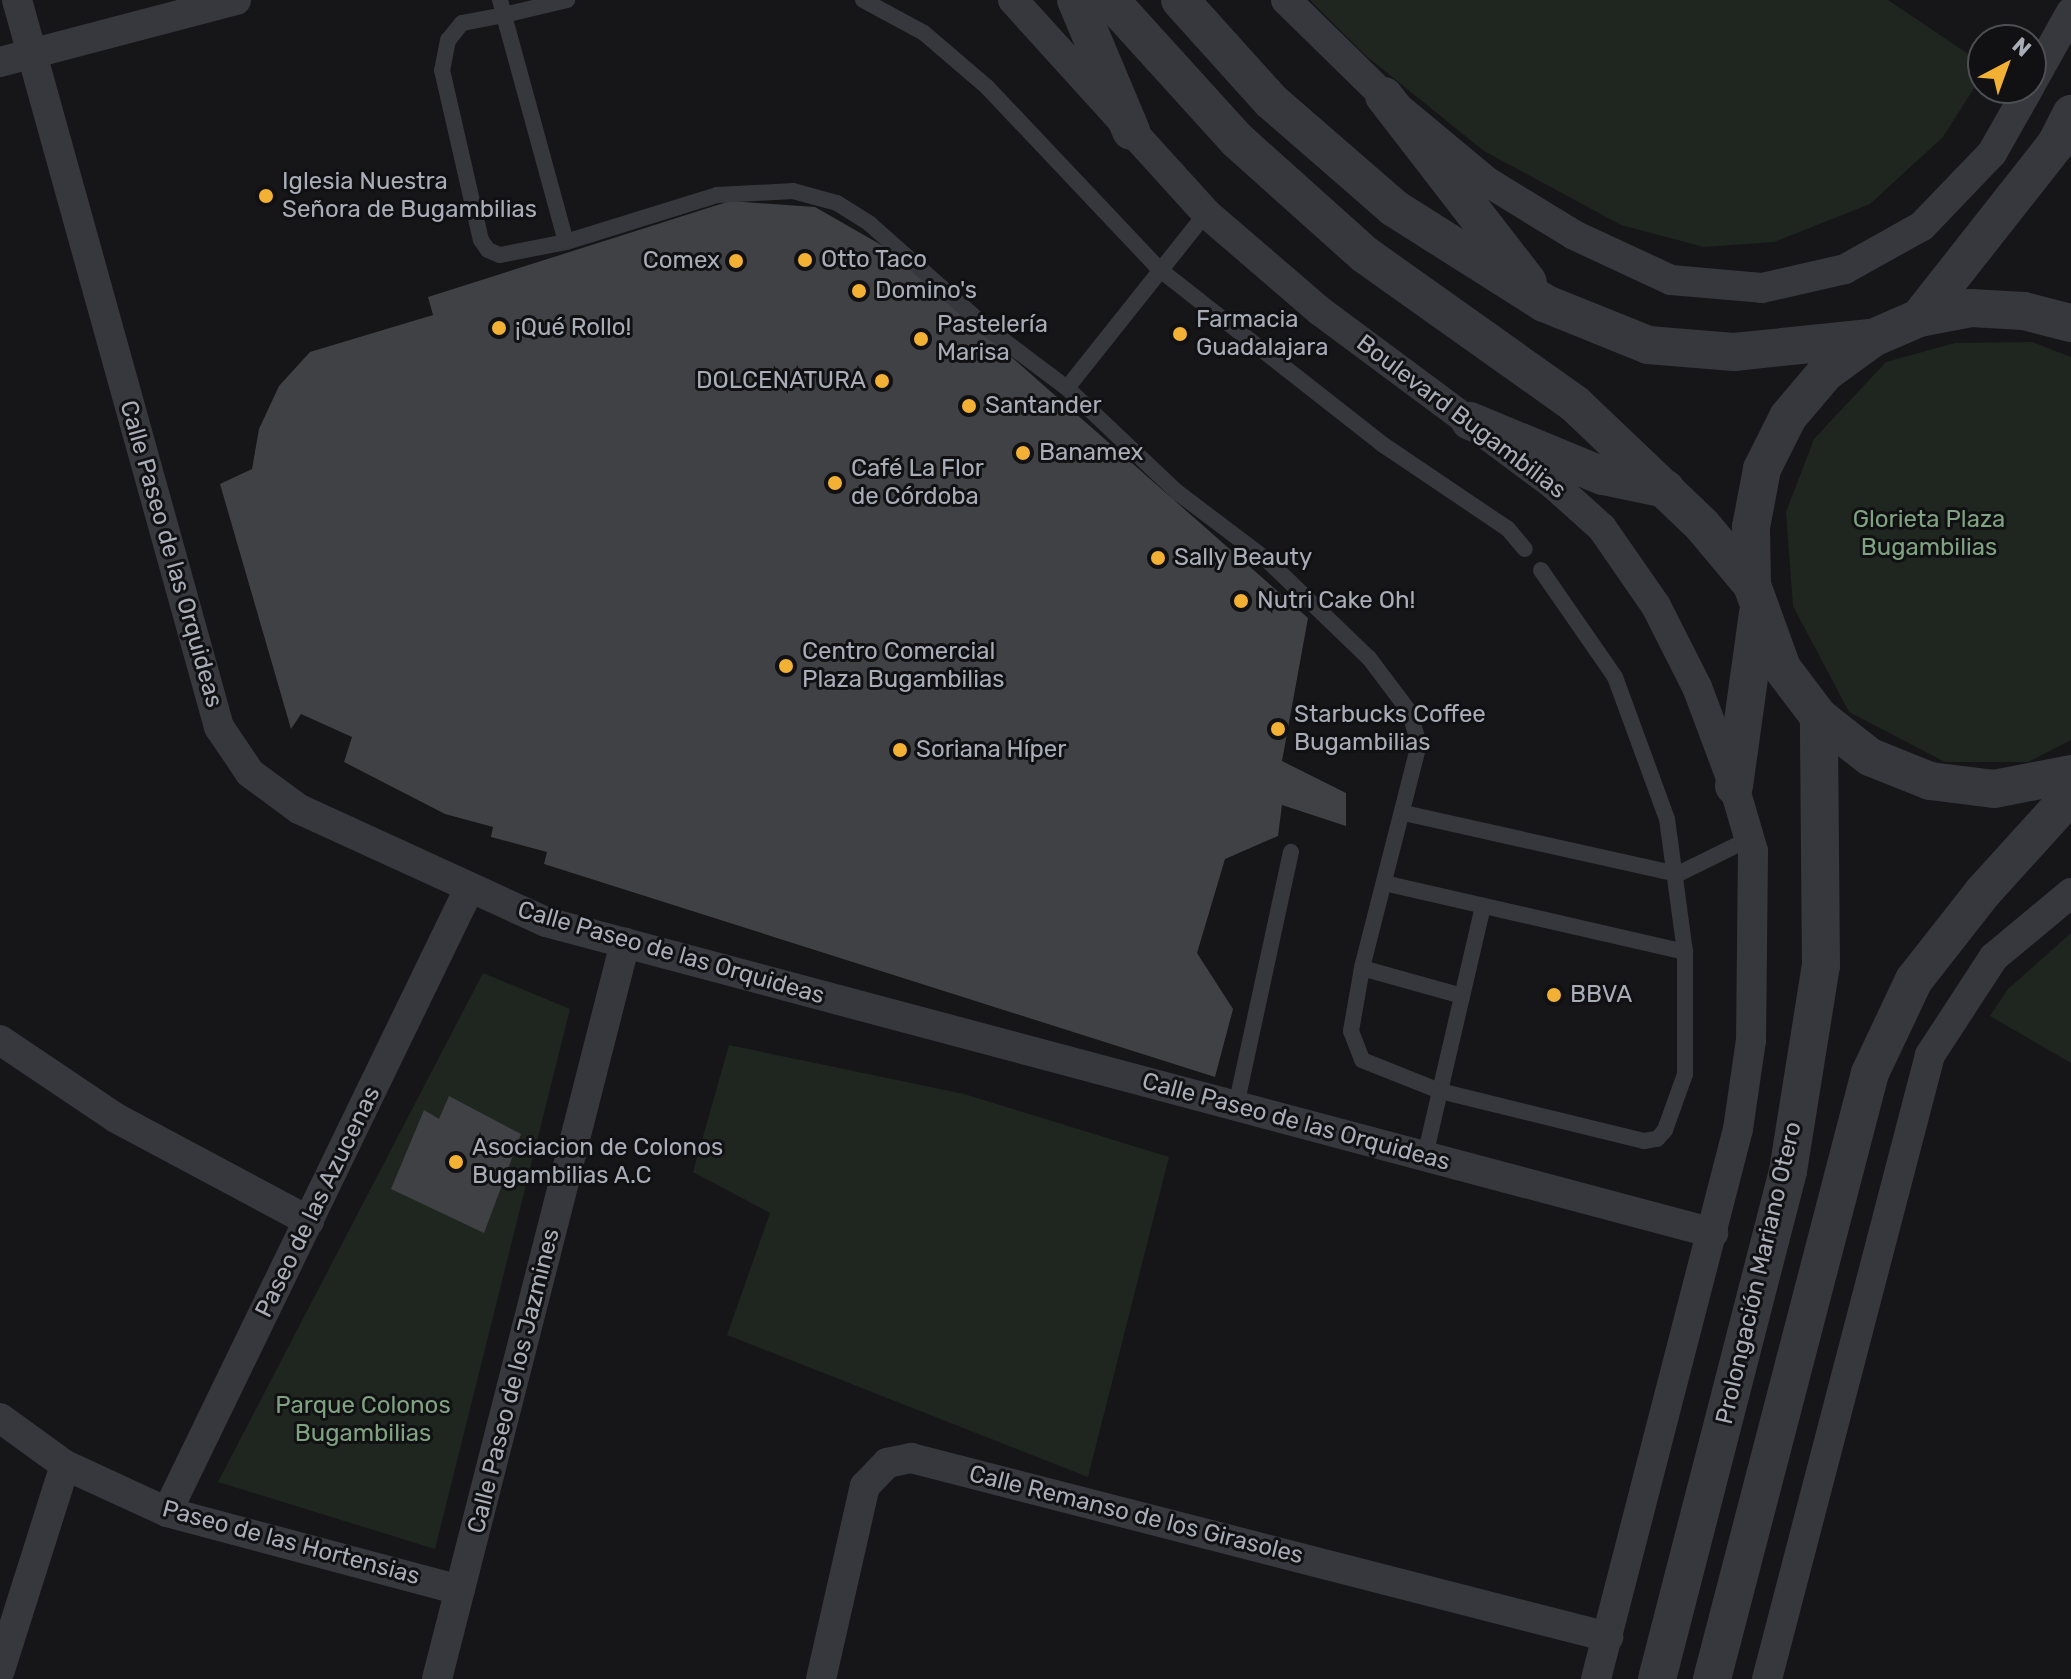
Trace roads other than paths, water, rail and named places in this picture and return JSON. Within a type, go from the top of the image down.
[{"type":"street","name":"Calle Paseo de las Orquideas","points":[[17,0],[219,727],[250,773],[299,809],[468,891],[546,922],[1713,1233]]},
{"type":"street","points":[[0,62],[236,0]]},
{"type":"street","name":"Boulevard Bugambilias","points":[[1013,0],[1206,213],[1320,311],[1470,421],[1602,528],[1663,619],[1697,687],[1734,786]]},
{"type":"street","points":[[1076,0],[1131,131]]},
{"type":"street","points":[[1110,0],[1237,140],[1353,243],[1575,404],[1666,489],[1755,598],[1782,668],[1819,717],[1870,757],[1930,781],[1994,789],[2071,774]]},
{"type":"street","points":[[1180,0],[1271,101],[1394,208],[1544,303],[1648,345],[1734,352],[1873,338]]},
{"type":"street","points":[[1286,0],[1384,96],[1486,181],[1574,235],[1671,280],[1762,288],[1845,269],[1922,226],[1992,153],[2020,104]]},
{"type":"street","points":[[2047,55],[2071,12]]},
{"type":"street","points":[[1384,96],[1544,303]]},
{"type":"street","points":[[1919,318],[2056,144],[2071,114]]},
{"type":"street","points":[[1596,1679],[1713,1233],[1738,1129],[1751,1040],[1749,839],[1734,786],[1746,727],[1755,598],[1751,527],[1762,469],[1788,417],[1826,372],[1873,338],[1919,318],[1971,308],[2024,311],[2071,323]]},
{"type":"street","points":[[1470,421],[1603,476],[1666,489]]},
{"type":"street","name":"Prolongación Mariano Otero","points":[[1657,1679],[1788,1171],[1821,966],[1819,717]]},
{"type":"street","points":[[1712,1679],[1870,1073],[1914,980],[2011,860],[2071,795]]},
{"type":"street","name":"Paseo de las Azucenas","points":[[167,1512],[468,891]]},
{"type":"street","points":[[1767,1679],[1930,1055],[1994,957],[2071,893]]},
{"type":"street","name":"Calle Paseo de los Jazmines","points":[[437,1679],[625,943]]},
{"type":"street","points":[[0,1040],[116,1118],[309,1221]]},
{"type":"street","name":"Paseo de las Hortensias","points":[[0,1418],[65,1465],[167,1512],[460,1590]]},
{"type":"street","name":"Calle Remanso de los Girasoles","points":[[821,1679],[865,1486],[887,1463],[911,1458],[1608,1637]]},
{"type":"street","points":[[0,1670],[65,1465]]},
{"type":"lane","points":[[567,0],[502,8],[462,23],[443,55],[442,70],[481,240],[500,255],[566,242],[717,195],[769,190],[821,196],[870,224],[987,328],[1067,388],[1177,492],[1312,601],[1394,687],[1419,744],[1404,813],[1362,968],[1351,1031],[1357,1054],[1387,1073],[1440,1091],[1631,1139],[1657,1139],[1672,1119],[1685,1074],[1685,952],[1678,874],[1667,819],[1615,677],[1541,570]]},
{"type":"lane","points":[[863,0],[924,33],[987,87],[1159,269],[1382,444],[1508,529],[1525,549]]},
{"type":"lane","points":[[502,8],[566,242]]},
{"type":"lane","points":[[1067,388],[1206,213]]},
{"type":"lane","points":[[1404,813],[1678,874],[1749,839]]},
{"type":"lane","points":[[1236,1106],[1291,852]]},
{"type":"lane","points":[[1384,883],[1685,952]]},
{"type":"lane","points":[[1425,1156],[1483,906]]},
{"type":"lane","points":[[1362,968],[1462,996]]},
{"type":"place","name":"Iglesia Nuestra Señora de Bugambilias","points":[[266,196]]},
{"type":"place","name":"Otto Taco","points":[[805,260]]},
{"type":"place","name":"Comex","points":[[736,261]]},
{"type":"place","name":"Domino's","points":[[859,291]]},
{"type":"place","name":"¡Qué Rollo!","points":[[499,328]]},
{"type":"place","name":"Farmacia Guadalajara","points":[[1180,334]]},
{"type":"place","name":"Pastelería Marisa","points":[[921,339]]},
{"type":"place","name":"DOLCENATURA","points":[[882,381]]},
{"type":"place","name":"Santander","points":[[969,406]]},
{"type":"place","name":"Banamex","points":[[1023,453]]},
{"type":"place","name":"Café La Flor de Córdoba","points":[[835,483]]},
{"type":"place","name":"Sally Beauty","points":[[1158,558]]},
{"type":"place","name":"Nutri Cake Oh!","points":[[1241,601]]},
{"type":"place","name":"Centro Comercial Plaza Bugambilias","points":[[786,666]]},
{"type":"place","name":"Starbucks Coffee Bugambilias","points":[[1278,729]]},
{"type":"place","name":"Soriana Híper","points":[[900,750]]},
{"type":"place","name":"BBVA","points":[[1554,995]]},
{"type":"place","name":"Asociacion de Colonos Bugambilias A.C","points":[[456,1162]]},
{"type":"park label","name":"Glorieta Plaza Bugambilias","points":[[1929,534]]},
{"type":"park label","name":"Parque Colonos Bugambilias","points":[[363,1420]]}]
